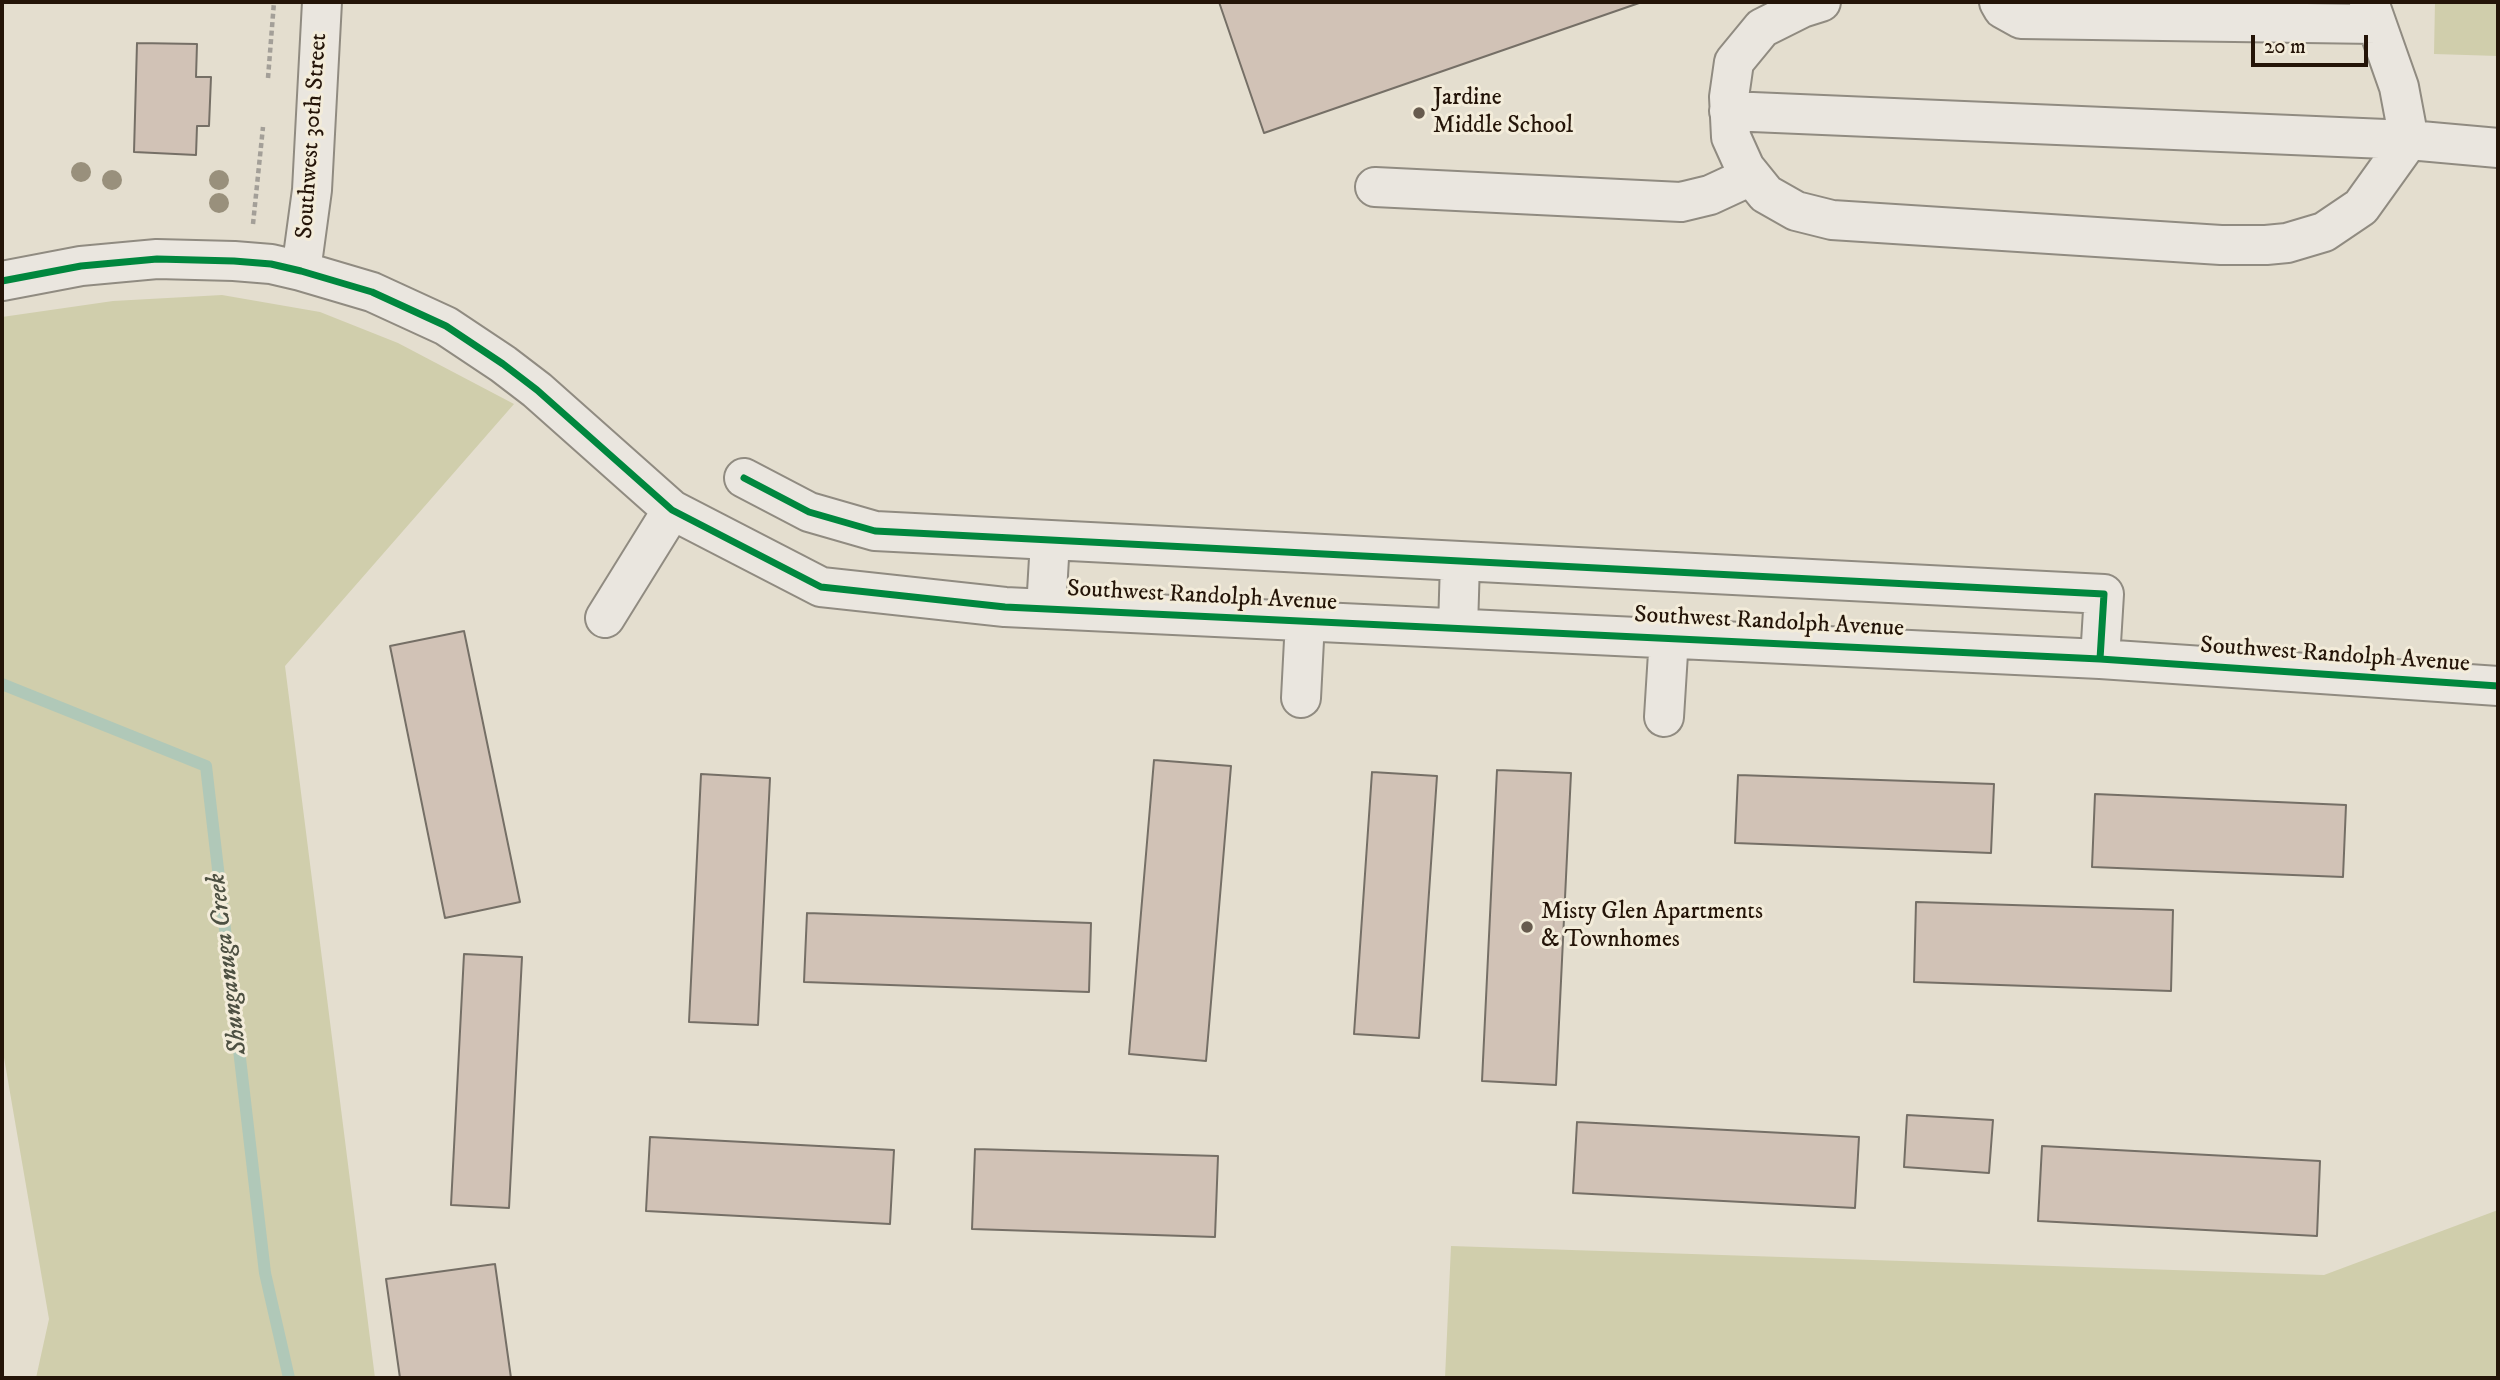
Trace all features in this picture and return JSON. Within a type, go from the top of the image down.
[{"type":"street","name":"Southwest 30th Street","points":[[301,271],[313,190],[322,2]]},
{"type":"street","points":[[1821,2],[1802,8],[1762,28],[1734,62],[1728,97],[1731,137],[1745,168],[1766,194],[1796,211],[1832,220],[2221,245],[2287,243],[2324,232],[2361,207],[2409,140],[2399,87],[2372,13],[2021,19],[2003,9],[1999,2]]},
{"type":"street","points":[[1729,111],[2409,140],[2498,148]]},
{"type":"street","points":[[1375,187],[1681,202],[1710,195],[1751,176]]},
{"type":"street","name":"Southwest Randolph Avenue","points":[[2,281],[81,266],[158,259],[242,261],[301,271],[372,292],[457,334],[503,364],[537,390],[672,510],[821,587],[1005,607],[2100,659],[2498,686]]},
{"type":"street","points":[[744,478],[809,512],[875,531],[2104,594],[2100,659]]},
{"type":"street","points":[[605,618],[672,510]]},
{"type":"street","points":[[1046,609],[1051,541]]},
{"type":"street","points":[[1458,628],[1460,562]]},
{"type":"street","points":[[1301,698],[1304,621]]},
{"type":"street","points":[[1664,717],[1669,637]]},
{"type":"path","points":[[268,78],[274,2]]},
{"type":"path","points":[[252,235],[263,127]]},
{"type":"shaded area","points":[[2435,2],[2498,2],[2498,56],[2434,54]]},
{"type":"shaded area","points":[[222,295],[320,312],[398,343],[514,404],[285,666],[375,1378],[36,1378],[49,1319],[2,1046],[2,317],[113,301]]},
{"type":"shaded area","points":[[2498,1210],[2498,1378],[1445,1378],[1451,1246],[2324,1275]]},
{"type":"building","points":[[1219,2],[1642,2],[1264,133]]},
{"type":"building","points":[[137,43],[197,44],[196,77],[211,77],[209,126],[197,126],[196,155],[134,152]]},
{"type":"building","points":[[464,631],[520,902],[445,918],[390,646]]},
{"type":"building","points":[[1154,760],[1231,766],[1206,1061],[1129,1054]]},
{"type":"building","name":"Misty Glen Apartments & Townhomes","points":[[1497,770],[1571,773],[1556,1085],[1482,1081]]},
{"type":"building","points":[[1372,772],[1437,776],[1419,1038],[1354,1034]]},
{"type":"building","points":[[701,774],[770,778],[758,1025],[689,1022]]},
{"type":"building","points":[[1738,775],[1994,784],[1991,853],[1735,843]]},
{"type":"building","points":[[2095,794],[2346,805],[2343,877],[2092,867]]},
{"type":"building","points":[[1916,902],[2173,910],[2171,991],[1914,982]]},
{"type":"building","points":[[807,913],[1091,923],[1089,992],[804,982]]},
{"type":"building","points":[[464,954],[522,957],[509,1208],[451,1205]]},
{"type":"building","points":[[1907,1115],[1993,1120],[1989,1173],[1904,1167]]},
{"type":"building","points":[[1577,1122],[1859,1137],[1855,1208],[1573,1193]]},
{"type":"building","points":[[650,1137],[894,1150],[890,1224],[646,1211]]},
{"type":"building","points":[[2042,1146],[2320,1161],[2317,1236],[2038,1221]]},
{"type":"building","points":[[975,1149],[1218,1156],[1215,1237],[972,1229]]},
{"type":"building","points":[[495,1264],[511,1378],[400,1378],[386,1279]]},
{"type":"waterway","name":"Shunganuga Creek","points":[[2,684],[206,766],[265,1273],[289,1378]]},
{"type":"cycle path","points":[[2,281],[81,266],[157,259],[234,261],[271,264],[372,292],[446,326],[503,364],[537,390],[672,510],[821,587],[1005,607],[2100,659],[2498,686]]},
{"type":"cycle path","points":[[744,478],[809,512],[875,531],[2104,594],[2100,659]]},
{"type":"place","name":"Jardine Middle School","points":[[1419,113]]},
{"type":"place","name":"Misty Glen Apartments & Townhomes","points":[[1527,927]]}]
